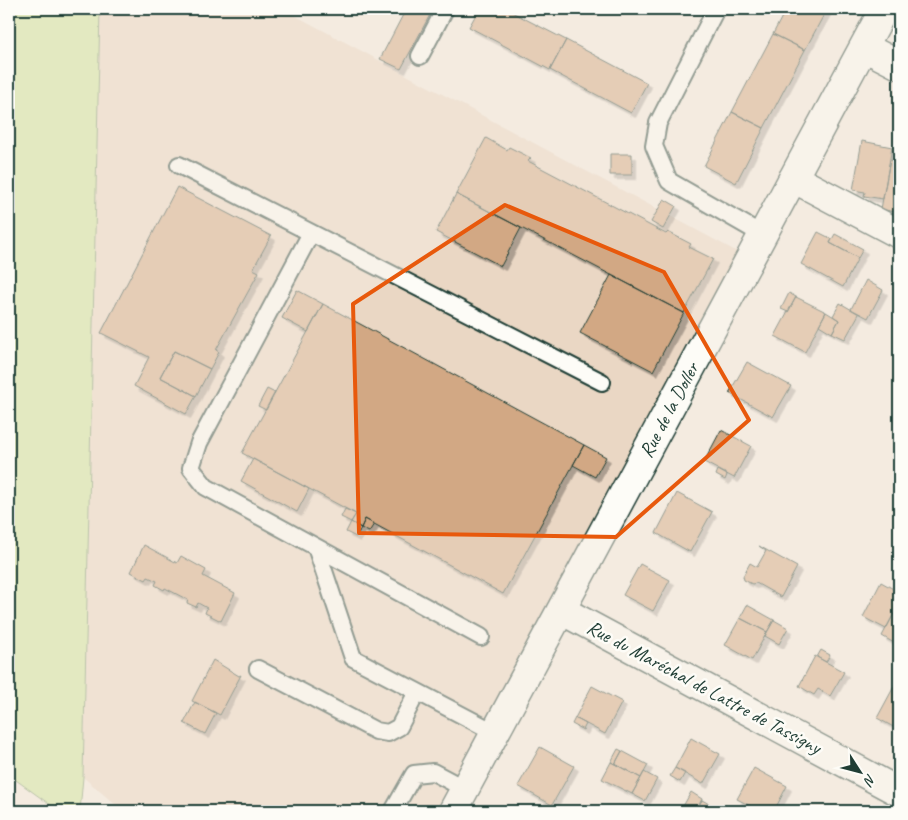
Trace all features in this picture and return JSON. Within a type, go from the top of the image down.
[{"type":"street","name":"Rue de la Doller","points":[[459,800],[884,9]]},
{"type":"street","points":[[864,46],[899,65]]},
{"type":"street","points":[[793,178],[899,234]]},
{"type":"street","name":"Rue du Maréchal de Lattre de Tassigny","points":[[561,610],[899,792]]},
{"type":"lane","points":[[420,56],[444,9]]},
{"type":"lane","points":[[716,9],[658,123],[654,146],[668,181],[763,235]]},
{"type":"lane","points":[[179,165],[602,382]]},
{"type":"lane","points":[[311,233],[199,443],[191,468],[206,487],[481,637]]},
{"type":"lane","points":[[316,547],[353,658],[496,733]]},
{"type":"lane","points":[[258,669],[376,731],[388,733],[399,727],[417,692]]},
{"type":"lane","points":[[393,811],[414,774],[433,772],[459,800]]},
{"type":"highlighted area","points":[[505,205],[664,272],[749,420],[616,537],[359,533],[353,304]]},
{"type":"shaded area","points":[[102,9],[283,9],[745,256],[444,811],[123,811],[83,777],[99,16]]},
{"type":"green space","points":[[9,9],[100,9],[83,777],[80,811],[59,811],[9,775]]},
{"type":"building","points":[[406,9],[433,9],[401,69],[380,59]]},
{"type":"building","points":[[479,9],[506,9],[566,40],[550,70],[469,27]]},
{"type":"building","points":[[786,9],[827,9],[805,50],[773,34]]},
{"type":"building","points":[[773,34],[805,50],[764,128],[732,112]]},
{"type":"building","points":[[566,40],[647,83],[631,113],[550,70]]},
{"type":"building","points":[[732,112],[764,128],[736,183],[704,166]]},
{"type":"building","points":[[486,138],[507,150],[509,147],[531,158],[528,161],[666,234],[668,232],[691,244],[689,247],[713,259],[684,313],[456,194]]},
{"type":"building","points":[[862,141],[892,147],[883,199],[864,196],[865,192],[853,190]]},
{"type":"building","points":[[610,154],[632,154],[632,175],[610,175]]},
{"type":"building","points":[[890,160],[899,161],[899,213],[881,209]]},
{"type":"building","points":[[177,187],[271,236],[253,269],[259,272],[216,350],[219,352],[210,369],[174,351],[160,377],[196,396],[186,414],[134,386],[149,357],[101,333]]},
{"type":"building","points":[[456,194],[521,228],[501,266],[436,232]]},
{"type":"building","points":[[664,199],[676,206],[663,229],[651,222]]},
{"type":"building","points":[[818,232],[832,239],[830,243],[858,258],[843,287],[801,264]]},
{"type":"building","points":[[835,234],[863,249],[858,258],[830,243]]},
{"type":"building","points":[[611,275],[684,313],[653,371],[580,333]]},
{"type":"building","points":[[866,280],[883,290],[868,318],[851,309]]},
{"type":"building","points":[[297,290],[323,304],[308,332],[282,318]]},
{"type":"building","points":[[789,293],[796,297],[788,312],[781,309]]},
{"type":"building","points":[[796,297],[826,312],[805,352],[775,336]]},
{"type":"building","points":[[840,303],[859,314],[845,339],[832,333],[839,320],[833,316]]},
{"type":"building","points":[[323,304],[584,445],[503,594],[365,519],[361,528],[351,522],[356,514],[242,453]]},
{"type":"building","points":[[826,312],[839,320],[832,333],[819,325]]},
{"type":"building","points":[[174,351],[210,369],[196,396],[160,377]]},
{"type":"building","points":[[747,362],[791,386],[773,417],[729,393]]},
{"type":"building","points":[[267,389],[275,393],[266,410],[258,406]]},
{"type":"building","points":[[721,430],[751,446],[734,478],[704,462]]},
{"type":"building","points":[[584,445],[606,457],[595,477],[573,465]]},
{"type":"building","points":[[253,459],[309,489],[297,512],[241,481]]},
{"type":"building","points":[[718,470],[727,475],[725,480],[716,475]]},
{"type":"building","points":[[677,493],[712,512],[690,552],[656,533]]},
{"type":"building","points":[[345,509],[356,514],[351,522],[341,517]]},
{"type":"building","points":[[365,519],[374,524],[369,532],[361,528]]},
{"type":"building","points":[[351,522],[361,528],[356,537],[346,532]]},
{"type":"building","points":[[144,545],[177,563],[181,556],[206,570],[203,576],[235,593],[221,621],[205,613],[207,608],[198,603],[196,607],[187,603],[188,600],[155,585],[157,581],[148,577],[146,580],[131,572]]},
{"type":"building","points":[[759,546],[797,567],[781,597],[756,583],[752,584],[744,580],[743,576],[750,563],[757,567],[766,551]]},
{"type":"building","points":[[640,564],[670,580],[653,611],[623,595]]},
{"type":"building","points":[[881,582],[899,592],[899,604],[886,629],[863,617]]},
{"type":"building","points":[[899,604],[899,633],[894,643],[882,636]]},
{"type":"building","points":[[747,605],[774,620],[767,632],[740,618]]},
{"type":"building","points":[[740,618],[767,632],[752,660],[725,645]]},
{"type":"building","points":[[774,620],[788,628],[779,644],[765,636]]},
{"type":"building","points":[[821,650],[830,655],[826,662],[817,657]]},
{"type":"building","points":[[815,656],[844,672],[830,696],[818,689],[814,695],[799,686]]},
{"type":"building","points":[[213,660],[239,676],[241,675],[220,715],[192,701]]},
{"type":"building","points":[[897,681],[899,682],[899,730],[877,718]]},
{"type":"building","points":[[592,686],[622,702],[605,734],[575,718]]},
{"type":"building","points":[[195,702],[216,713],[205,734],[184,723]]},
{"type":"building","points":[[575,718],[586,724],[583,730],[572,724]]},
{"type":"building","points":[[691,738],[720,754],[703,784],[675,768]]},
{"type":"building","points":[[540,747],[574,766],[552,805],[518,786]]},
{"type":"building","points":[[618,749],[622,751],[615,764],[611,762]]},
{"type":"building","points":[[622,751],[648,765],[641,778],[615,764]]},
{"type":"building","points":[[611,762],[641,778],[632,794],[602,779]]},
{"type":"building","points":[[675,768],[685,773],[680,782],[670,776]]},
{"type":"building","points":[[754,768],[787,786],[774,811],[760,811],[737,799]]},
{"type":"building","points":[[644,772],[657,779],[645,801],[632,794]]},
{"type":"building","points":[[691,792],[702,799],[696,811],[681,810]]},
{"type":"building","points":[[702,800],[711,805],[707,811],[696,811]]}]
